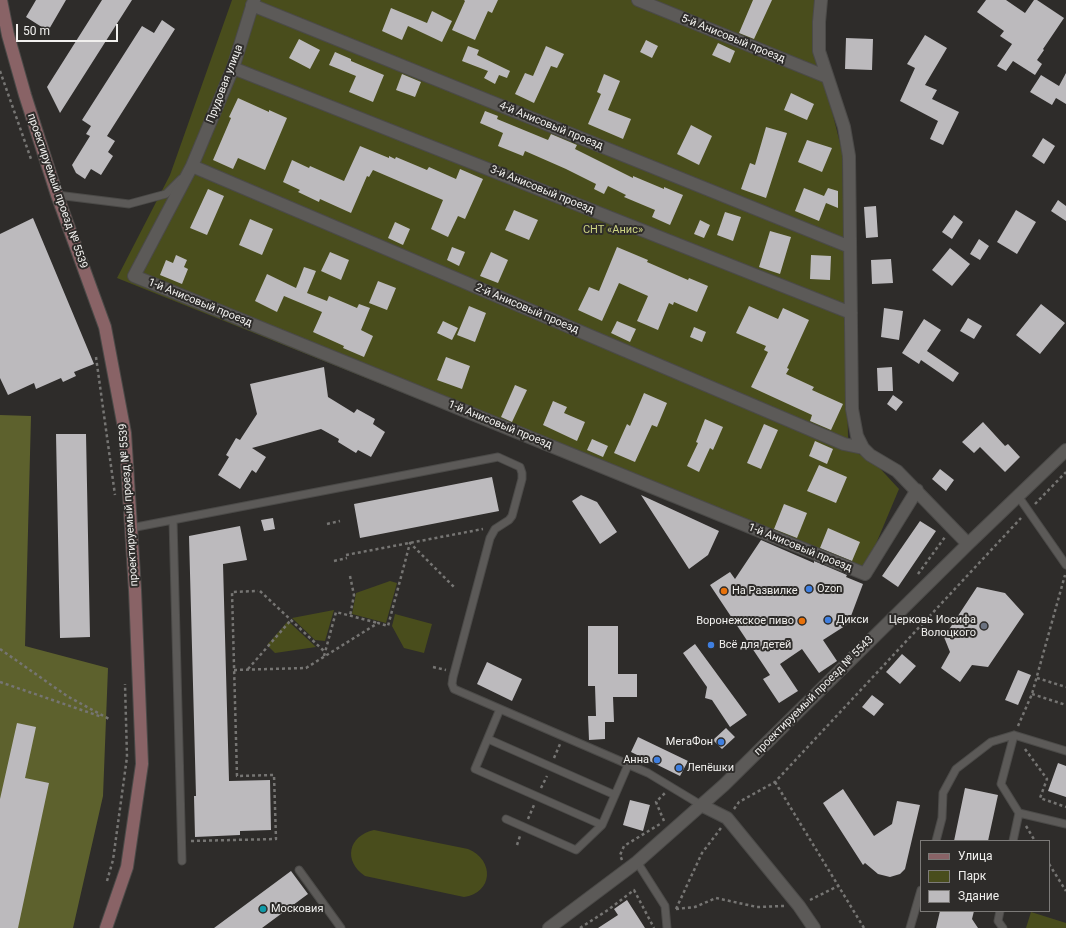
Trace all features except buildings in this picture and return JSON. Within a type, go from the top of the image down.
[{"type":"street","name":"5-й Анисовый проезд","points":[[638,0],[827,77]]},
{"type":"street","points":[[821,0],[819,51],[844,127],[849,156],[852,409],[857,436],[863,448],[870,455],[897,470],[968,544]]},
{"type":"street","name":"Прудовая улица","points":[[134,276],[192,166],[233,68],[253,2]]},
{"type":"street","name":"4-й Анисовый проезд","points":[[253,2],[850,247]]},
{"type":"street","name":"проектируемый проезд № 5539","points":[[1,8],[25,94],[57,195],[105,327],[125,433],[135,590],[142,764],[127,867],[106,928]]},
{"type":"street","name":"3-й Анисовый проезд","points":[[233,68],[851,313]]},
{"type":"street","name":"2-й Анисовый проезд","points":[[192,166],[836,441],[863,448]]},
{"type":"street","name":"1-й Анисовый проезд","points":[[134,276],[865,574],[917,490]]},
{"type":"street","name":"проектируемый проезд № 5543","points":[[548,928],[637,862],[724,785],[968,544],[1066,450]]},
{"type":"street","points":[[701,805],[727,818],[799,906],[814,928]]},
{"type":"lane","points":[[57,195],[129,204],[166,194],[192,166]]},
{"type":"lane","points":[[131,528],[498,457],[515,464],[520,467],[522,473],[512,516],[509,520],[493,531],[490,538],[452,684],[454,689],[648,773],[701,805]]},
{"type":"lane","points":[[1018,496],[1066,565]]},
{"type":"lane","points":[[173,520],[182,861]]},
{"type":"lane","points":[[500,710],[475,769],[602,825]]},
{"type":"lane","points":[[936,840],[942,818],[943,793],[956,769],[991,742],[1014,735],[1066,751]]},
{"type":"lane","points":[[1013,840],[1018,813],[1001,784],[1014,735]]},
{"type":"lane","points":[[488,739],[616,795]]},
{"type":"lane","points":[[506,819],[576,850],[602,825],[628,765]]},
{"type":"lane","points":[[1018,813],[1066,824]]},
{"type":"lane","points":[[637,862],[665,906],[667,928]]},
{"type":"lane","points":[[299,870],[342,928]]},
{"type":"lane","points":[[910,928],[920,893]]},
{"type":"lane","points":[[1000,912],[998,921],[1003,928]]},
{"type":"path","points":[[0,71],[32,161]]},
{"type":"path","points":[[96,353],[116,500]]},
{"type":"path","points":[[1031,508],[1066,472]]},
{"type":"path","points":[[838,886],[799,906],[757,907],[716,898],[695,906],[675,909],[702,853],[739,802],[775,782],[1021,518]]},
{"type":"path","points":[[327,524],[340,521]]},
{"type":"path","points":[[334,560],[410,543],[484,529],[493,531]]},
{"type":"path","points":[[410,543],[454,587]]},
{"type":"path","points":[[324,656],[336,612],[388,626],[410,543]]},
{"type":"path","points":[[1066,570],[1032,694],[1014,735],[1047,779],[1040,798],[1066,807]]},
{"type":"path","points":[[350,576],[354,595],[350,616]]},
{"type":"path","points":[[182,841],[276,839],[274,775],[237,776],[232,592],[259,591],[325,652]]},
{"type":"path","points":[[248,669],[291,620]]},
{"type":"path","points":[[234,670],[306,668],[378,623]]},
{"type":"path","points":[[0,649],[67,696],[109,719],[0,682]]},
{"type":"path","points":[[1037,678],[1066,687]]},
{"type":"path","points":[[107,883],[113,860],[127,757],[124,679]]},
{"type":"path","points":[[1032,694],[1066,705]]},
{"type":"path","points":[[775,782],[864,928]]},
{"type":"path","points":[[622,860],[620,855],[624,846],[664,821],[656,802],[670,786]]},
{"type":"path","points":[[1050,866],[1066,891]]},
{"type":"path","points":[[580,928],[608,910],[634,890],[654,928]]},
{"type":"green space","name":"СНТ «Анис»","points":[[232,0],[814,0],[814,40],[842,151],[848,437],[856,452],[874,462],[899,489],[862,577],[117,278],[170,175]]},
{"type":"green space","points":[[0,415],[31,416],[25,646],[108,668],[103,796],[73,928],[0,928]]},
{"type":"green space","points":[[390,581],[397,583],[386,623],[352,614],[356,593]]},
{"type":"green space","points":[[334,610],[325,641],[315,640],[292,618]]},
{"type":"green space","points":[[395,614],[432,624],[424,653],[404,648],[392,626]]},
{"type":"green space","points":[[288,621],[316,647],[275,653],[267,645]]},
{"type":"green space","points":[[374,830],[468,849],[477,854],[483,861],[487,876],[485,883],[481,889],[474,894],[464,897],[365,876],[353,863],[351,856],[352,850],[354,843],[359,838],[365,833]]},
{"type":"green space","points":[[1031,912],[1066,923],[1066,928],[1026,928]]},
{"type":"place","name":"Ozon","points":[[809,589]]},
{"type":"place","name":"На Развилке","points":[[724,591]]},
{"type":"place","name":"Дикси","points":[[828,620]]},
{"type":"place","name":"Воронежское пиво","points":[[802,621]]},
{"type":"place","name":"Церковь Иосифа Волоцкого","points":[[984,626]]},
{"type":"place","name":"Всё для детей","points":[[711,645]]},
{"type":"place","name":"МегаФон","points":[[721,742]]},
{"type":"place","name":"Анна","points":[[657,760]]},
{"type":"place","name":"Лепёшки","points":[[679,768]]},
{"type":"place","name":"Московия","points":[[263,909]]}]
